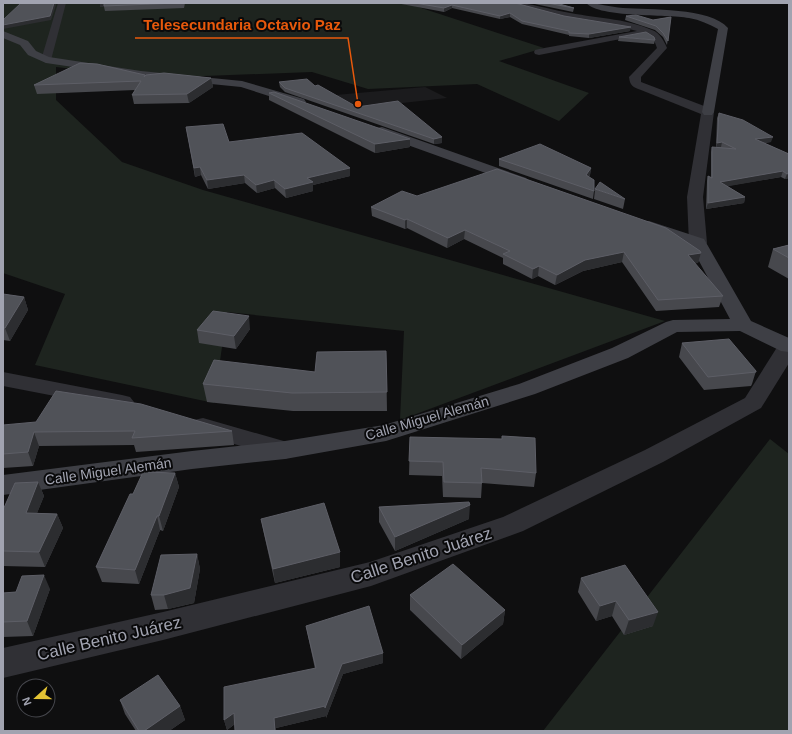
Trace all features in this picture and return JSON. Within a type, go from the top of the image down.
[{"type":"street","points":[[46,60],[62,3]]},
{"type":"street","points":[[518,3],[564,15],[626,25],[650,32],[658,39],[662,48],[634,77],[636,84],[708,112]]},
{"type":"street","points":[[590,3],[606,9],[693,16],[709,20],[723,28],[695,197],[698,243],[743,325],[789,346]]},
{"type":"street","points":[[539,52],[650,32]]},
{"type":"street","points":[[3,34],[24,43],[32,53],[46,60],[141,74],[242,84],[309,106]]},
{"type":"street","points":[[369,127],[533,185]]},
{"type":"street","points":[[638,222],[698,243]]},
{"type":"street","name":"Calle Miguel Alemán","points":[[3,485],[192,460],[285,450],[386,432],[527,390],[620,353],[673,326],[743,325]]},
{"type":"street","name":"Calle Benito Juárez","points":[[3,662],[163,626],[371,574],[513,524],[654,456],[753,403],[789,346]]},
{"type":"street","points":[[3,379],[141,407]]},
{"type":"street","points":[[186,420],[285,450]]},
{"type":"shaded area","points":[[3,3],[406,3],[544,48],[499,61],[589,93],[559,121],[477,84],[368,89],[312,72],[153,78],[56,67],[56,100],[122,162],[203,190],[665,321],[400,420],[404,331],[227,312],[214,403],[35,365],[65,294],[3,273]]},
{"type":"shaded area","points":[[425,87],[447,98],[340,110],[313,97]]},
{"type":"shaded area","points":[[770,439],[789,454],[789,731],[543,731]]},
{"type":"building","points":[[21,3],[54,3],[50,16],[3,25],[3,20]]},
{"type":"building","points":[[104,3],[177,3],[104,6]]},
{"type":"building","points":[[415,3],[515,3],[564,16],[631,27],[589,34],[569,33],[569,31],[522,21],[510,13],[500,16],[452,5],[444,8]]},
{"type":"building","points":[[547,3],[556,3],[574,8]]},
{"type":"building","points":[[636,15],[653,20],[671,17],[668,41],[656,26],[626,16]]},
{"type":"building","points":[[646,32],[654,37],[655,40],[619,37]]},
{"type":"building","points":[[80,63],[97,64],[145,75],[144,77],[146,75],[164,73],[211,78],[187,94],[132,95],[141,81],[34,85]]},
{"type":"building","points":[[307,79],[315,86],[318,85],[357,107],[398,101],[442,137],[434,139],[285,88],[279,82]]},
{"type":"building","points":[[274,92],[410,139],[375,144],[269,93]]},
{"type":"building","points":[[719,113],[743,120],[773,137],[755,139],[789,154],[789,173],[787,174],[783,171],[720,182],[745,197],[708,203],[708,176],[712,178],[712,147],[736,149],[722,142],[717,143]]},
{"type":"building","points":[[223,124],[229,142],[302,133],[350,168],[307,178],[313,182],[285,189],[274,180],[256,185],[244,175],[207,180],[200,167],[194,168],[186,127]]},
{"type":"building","points":[[540,144],[591,168],[586,175],[594,180],[594,191],[499,159]]},
{"type":"building","points":[[497,169],[666,228],[700,251],[701,253],[688,255],[723,296],[658,300],[624,252],[585,260],[557,275],[539,266],[533,269],[503,254],[510,251],[465,230],[448,238],[407,219],[405,220],[371,207],[402,191],[417,196]]},
{"type":"building","points":[[600,182],[625,199],[595,189]]},
{"type":"building","points":[[789,245],[789,258],[773,249]]},
{"type":"building","points":[[3,294],[24,297],[5,328],[3,328]]},
{"type":"building","points":[[213,311],[249,316],[234,336],[197,330]]},
{"type":"building","points":[[729,339],[756,372],[708,377],[682,343]]},
{"type":"building","points":[[386,351],[387,392],[292,393],[203,384],[214,360],[315,372],[317,352]]},
{"type":"building","points":[[56,391],[141,404],[232,431],[132,438],[135,431],[34,432],[28,452],[3,454],[3,425],[36,422]]},
{"type":"building","points":[[502,436],[535,438],[536,473],[481,468],[482,483],[444,482],[443,462],[409,461],[410,437],[502,439]]},
{"type":"building","points":[[143,472],[175,473],[159,516],[157,516],[135,570],[96,567],[130,494],[133,494]]},
{"type":"building","points":[[38,482],[26,513],[57,514],[39,552],[3,551],[3,510],[15,483]]},
{"type":"building","points":[[469,502],[470,505],[395,537],[379,507]]},
{"type":"building","points":[[324,503],[340,552],[273,569],[261,519]]},
{"type":"building","points":[[197,554],[190,588],[164,595],[151,595],[161,555]]},
{"type":"building","points":[[453,564],[505,610],[462,645],[410,595]]},
{"type":"building","points":[[625,565],[658,612],[629,620],[616,601],[600,606],[581,578]]},
{"type":"building","points":[[44,575],[27,621],[3,622],[3,593],[16,592],[22,576]]},
{"type":"building","points":[[369,606],[383,653],[342,664],[325,708],[325,706],[274,718],[275,731],[235,731],[234,713],[224,720],[224,687],[316,668],[306,626]]},
{"type":"building","points":[[158,675],[180,706],[144,731],[139,731],[120,700]]},
{"type":"place","name":"Telesecundaria Octavio Paz","points":[[358,104]]}]
